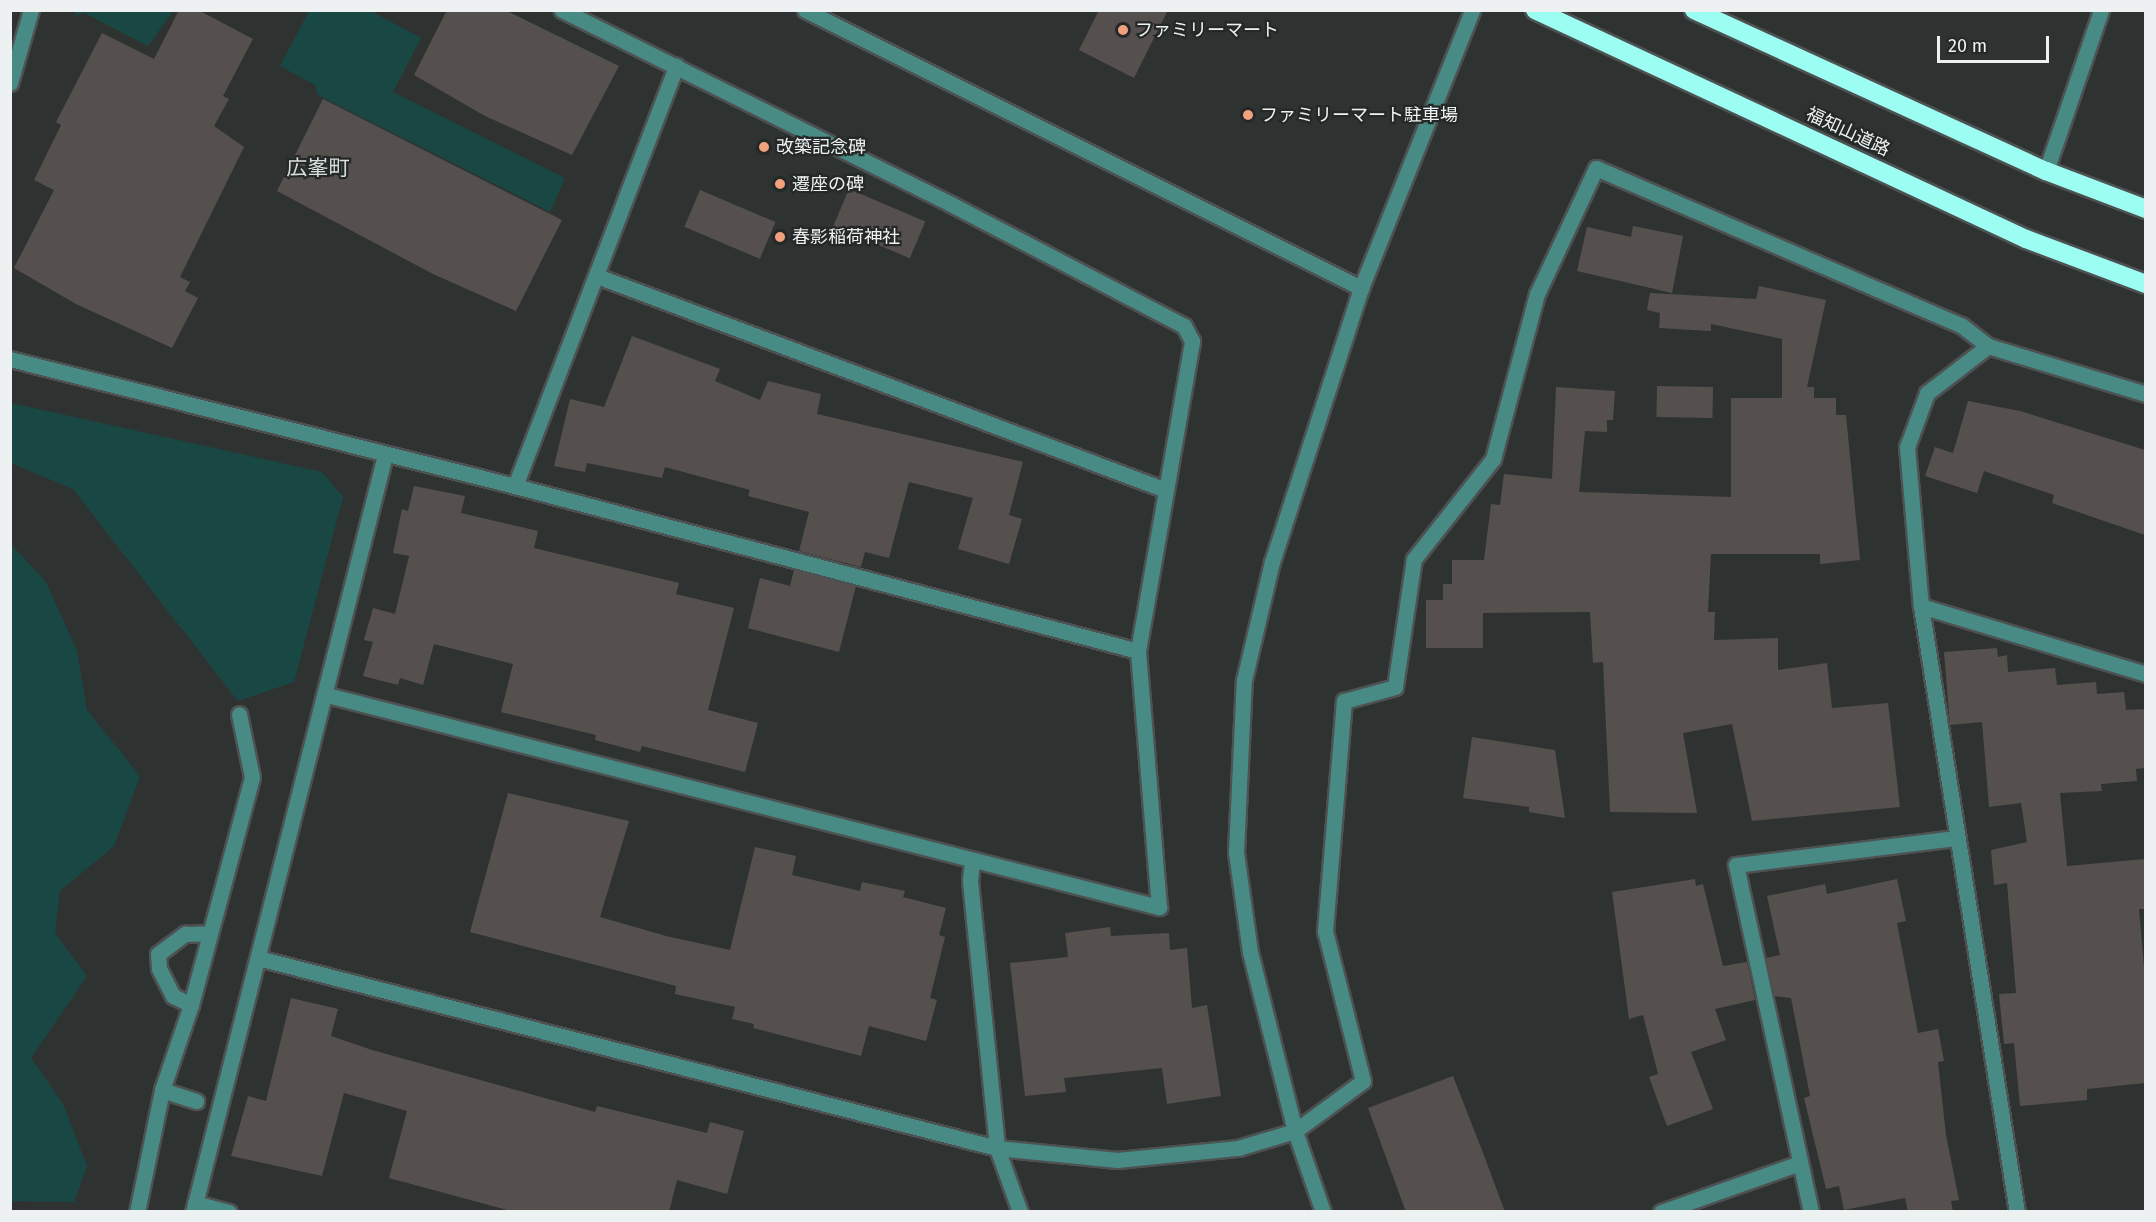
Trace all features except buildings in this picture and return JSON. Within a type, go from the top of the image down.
[{"type":"highway","name":"福知山道路","points":[[1535,10],[2026,239],[2145,284]]},
{"type":"highway","points":[[1694,10],[2046,171],[2145,209]]},
{"type":"street","points":[[10,83],[31,10]]},
{"type":"street","points":[[327,695],[1159,907],[1138,651],[1163,489],[1192,341],[1184,326],[562,10]]},
{"type":"street","points":[[805,10],[1361,288]]},
{"type":"street","points":[[1323,1212],[1295,1131],[1250,952],[1236,853],[1244,680],[1272,562],[1361,288],[1472,10]]},
{"type":"street","points":[[2046,171],[2101,10]]},
{"type":"street","points":[[515,486],[676,66]]},
{"type":"street","points":[[258,958],[997,1148],[1117,1160],[1239,1148],[1295,1131],[1363,1081],[1325,931],[1344,701],[1395,687],[1414,559],[1493,459],[1537,294],[1596,168],[1961,325],[1988,346],[2145,394]]},
{"type":"street","points":[[597,276],[1163,489]]},
{"type":"street","points":[[1988,346],[1927,393],[1907,447],[1921,606],[2016,1212]]},
{"type":"street","points":[[10,359],[515,486],[1138,651]]},
{"type":"street","points":[[230,1212],[194,1207],[327,695],[385,455]]},
{"type":"street","points":[[1921,606],[2145,674]]},
{"type":"street","points":[[137,1212],[162,1090],[191,1005],[208,933],[252,777],[238,714]]},
{"type":"street","points":[[1810,1212],[1797,1164],[1736,865],[1956,838]]},
{"type":"street","points":[[972,861],[970,881],[997,1148],[1020,1212]]},
{"type":"street","points":[[191,1005],[173,996],[159,968],[158,954],[185,934],[208,933]]},
{"type":"street","points":[[162,1090],[196,1101]]},
{"type":"street","points":[[1661,1212],[1797,1164]]},
{"type":"shaded area","points":[[76,10],[173,11],[148,46],[84,13],[75,16]]},
{"type":"shaded area","points":[[309,11],[371,11],[421,38],[393,92],[565,178],[550,212],[318,95],[315,85],[280,66]]},
{"type":"shaded area","points":[[11,403],[322,472],[343,497],[294,682],[238,701],[73,489],[11,463]]},
{"type":"shaded area","points":[[10,543],[46,582],[77,651],[87,710],[140,776],[114,846],[60,891],[55,933],[87,976],[31,1058],[63,1104],[87,1166],[74,1202],[11,1201]]},
{"type":"place","name":"ファミリーマート","points":[[1123,30]]},
{"type":"place","name":"ファミリーマート駐車場","points":[[1248,115]]},
{"type":"place","name":"改築記念碑","points":[[764,147]]},
{"type":"place","name":"遷座の碑","points":[[780,184]]},
{"type":"place","name":"春影稲荷神社","points":[[780,237]]},
{"type":"district","name":"広峯町","points":[[318,168]]}]
